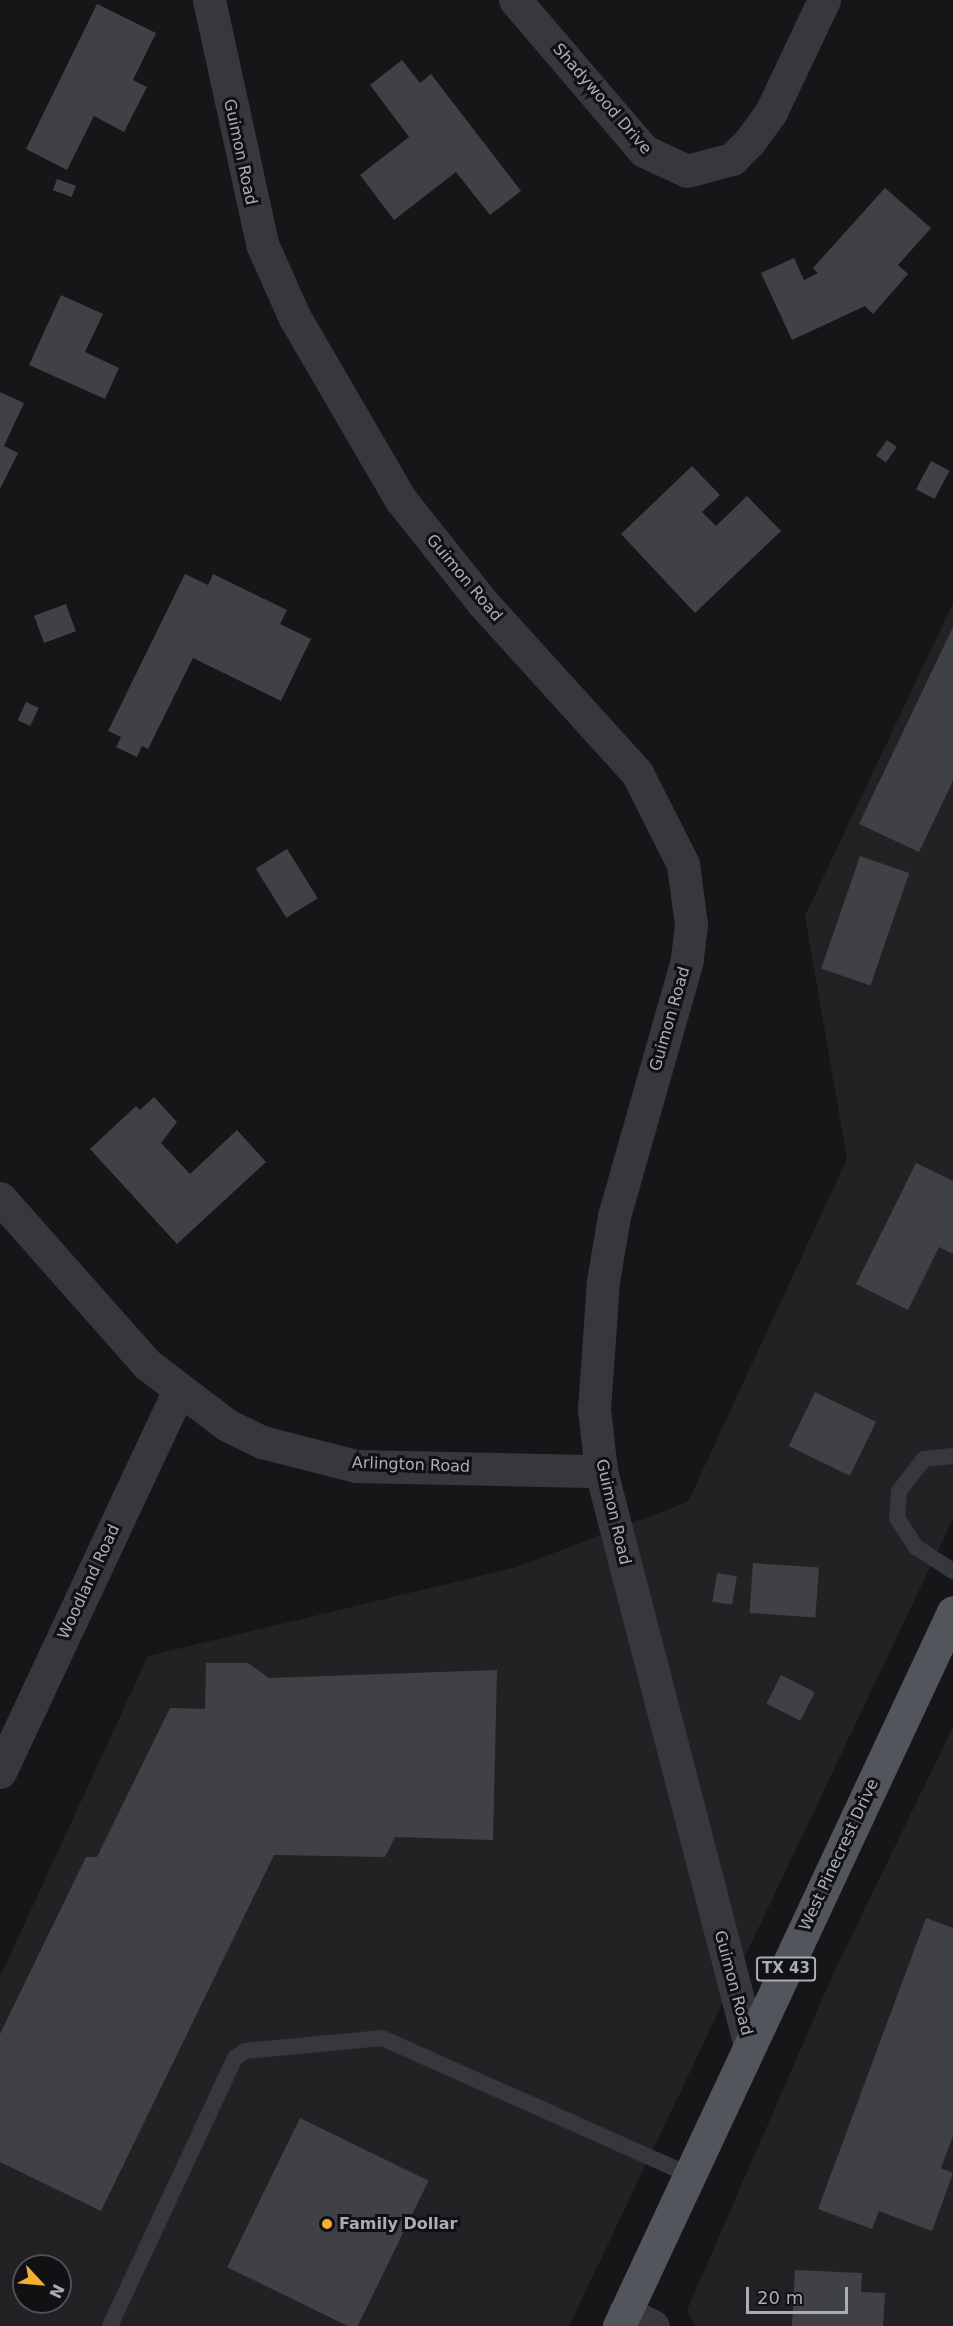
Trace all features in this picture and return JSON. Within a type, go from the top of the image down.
[{"type":"main road","name":"West Pinecrest Drive","points":[[632,2321],[689,2175],[953,1612]]},
{"type":"street","name":"Guimon Road","points":[[209,0],[262,244],[301,328],[401,500],[482,602],[637,773],[683,864],[691,925],[687,960],[630,1152],[603,1281],[594,1409],[600,1471],[750,2046]]},
{"type":"street","name":"Shadywood Drive","points":[[515,0],[644,151],[687,171],[732,159],[750,141],[771,112],[824,0]]},
{"type":"street","name":"Arlington Road","points":[[0,1198],[178,1392],[262,1442],[356,1466],[600,1471]]},
{"type":"street","name":"Woodland Road","points":[[0,1772],[178,1392]]},
{"type":"lane","points":[[953,1456],[924,1459],[899,1491],[897,1518],[916,1547],[953,1570]]},
{"type":"lane","points":[[110,2326],[235,2058],[245,2051],[326,2040],[382,2038],[689,2175]]},
{"type":"shaded area","points":[[953,603],[953,1519],[569,2326],[0,2326],[0,1977],[148,1656],[517,1567],[688,1502],[847,1159],[805,916]]},
{"type":"shaded area","points":[[953,1727],[953,2326],[695,2326],[687,2310],[835,1970]]},
{"type":"building","points":[[97,4],[156,33],[133,80],[147,87],[124,132],[94,116],[67,170],[26,149]]},
{"type":"building","points":[[402,60],[420,83],[431,74],[521,191],[490,215],[456,172],[394,220],[360,175],[409,137],[370,85]]},
{"type":"building","points":[[57,179],[76,186],[72,197],[53,190]]},
{"type":"building","points":[[885,188],[931,228],[898,265],[908,274],[873,314],[865,306],[792,340],[761,273],[794,258],[804,280],[818,273],[813,268]]},
{"type":"building","points":[[61,295],[103,314],[85,352],[119,368],[105,399],[29,365]]},
{"type":"building","points":[[0,392],[24,403],[4,446],[18,453],[0,489]]},
{"type":"building","points":[[887,440],[897,447],[886,462],[876,456]]},
{"type":"building","points":[[931,461],[950,471],[935,499],[916,489]]},
{"type":"building","points":[[692,466],[720,495],[702,512],[716,526],[747,496],[781,531],[695,613],[621,534]]},
{"type":"building","points":[[185,574],[208,585],[213,574],[287,610],[280,624],[311,639],[281,701],[193,658],[148,749],[142,746],[137,757],[116,747],[121,737],[108,731]]},
{"type":"building","points":[[66,604],[76,631],[44,643],[34,616]]},
{"type":"building","points":[[953,627],[953,781],[919,852],[859,824]]},
{"type":"building","points":[[26,702],[39,708],[30,726],[18,720]]},
{"type":"building","points":[[287,849],[318,898],[286,918],[256,869]]},
{"type":"building","points":[[860,856],[909,873],[870,985],[821,969]]},
{"type":"building","points":[[154,1097],[177,1122],[161,1143],[190,1174],[237,1130],[266,1162],[177,1244],[90,1149],[136,1106],[140,1110]]},
{"type":"building","points":[[916,1163],[953,1181],[953,1254],[939,1247],[908,1310],[856,1284]]},
{"type":"building","points":[[815,1392],[876,1422],[850,1476],[789,1446]]},
{"type":"building","points":[[753,1563],[819,1568],[815,1617],[750,1613]]},
{"type":"building","points":[[717,1573],[737,1576],[732,1605],[712,1602]]},
{"type":"building","points":[[206,1663],[248,1663],[269,1678],[497,1670],[493,1840],[395,1837],[385,1857],[274,1855],[101,2211],[0,2162],[0,2034],[86,1857],[97,1857],[170,1708],[205,1709]]},
{"type":"building","points":[[781,1675],[815,1692],[800,1721],[766,1704]]},
{"type":"building","points":[[926,1918],[953,1928],[953,2136],[941,2168],[953,2173],[932,2231],[879,2211],[872,2229],[818,2209]]},
{"type":"building","name":"Family Dollar","points":[[300,2118],[429,2181],[358,2326],[348,2326],[227,2267]]},
{"type":"building","points":[[795,2270],[862,2273],[861,2292],[885,2293],[883,2326],[792,2326]]},
{"type":"place","name":"Family Dollar","points":[[327,2224]]}]
